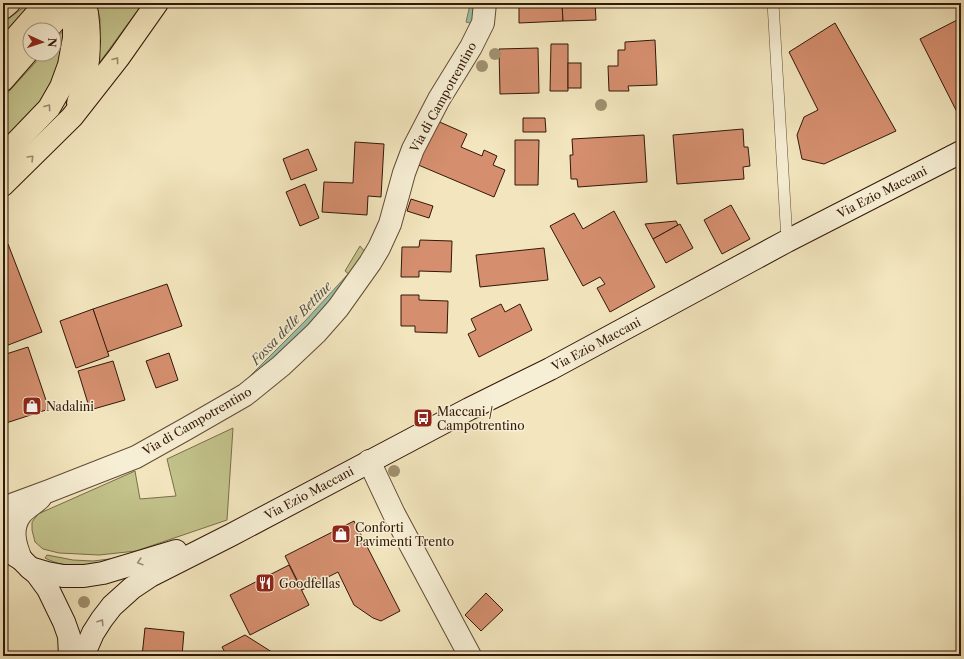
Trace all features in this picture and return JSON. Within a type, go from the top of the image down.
[{"type":"highway","points":[[3,8],[9,3]]},
{"type":"highway","points":[[72,117],[82,91],[88,65],[90,33],[87,6],[85,3]]},
{"type":"highway","points":[[3,185],[72,117],[119,57],[156,3]]},
{"type":"highway","points":[[52,22],[64,5]]},
{"type":"highway","points":[[3,52],[64,5]]},
{"type":"highway","points":[[3,156],[49,108],[61,86],[69,65],[74,38],[64,5]]},
{"type":"highway","points":[[3,80],[22,58]]},
{"type":"street","name":"Via di Campotrentino","points":[[3,508],[49,492],[136,457],[245,395],[281,366],[316,333],[334,313],[379,248],[390,224],[404,173],[413,149],[439,99],[471,47],[482,23],[485,3]]},
{"type":"street","name":"Via Ezio Maccani","points":[[82,656],[93,633],[112,606],[132,588],[150,576],[231,535],[464,411],[550,369],[787,241],[961,152]]},
{"type":"street","points":[[368,461],[394,514],[468,654]]},
{"type":"street","name":"Via di Campotrentino","points":[[18,558],[14,536],[15,524],[21,514],[49,492]]},
{"type":"street","name":"Via Ezio Maccani","points":[[18,558],[47,573],[63,576],[84,576],[103,573],[231,535]]},
{"type":"street","points":[[18,558],[37,574],[48,589],[69,636],[70,656]]},
{"type":"lane","points":[[773,3],[787,241]]},
{"type":"green space","points":[[31,3],[3,35],[3,23]]},
{"type":"green space","points":[[96,3],[143,3],[97,66],[100,19]]},
{"type":"green space","points":[[67,27],[66,39],[62,51],[62,32]]},
{"type":"green space","points":[[36,62],[58,62],[49,91],[3,144],[3,98]]},
{"type":"green space","points":[[360,246],[366,253],[351,276],[345,271]]},
{"type":"green space","points":[[233,428],[227,520],[136,551],[99,555],[59,553],[43,549],[35,542],[32,522],[38,514],[135,471],[140,499],[176,496],[167,459]]},
{"type":"green space","points":[[47,555],[73,560],[93,561],[118,558],[118,563],[81,566],[62,564],[45,558]]},
{"type":"shaded area","points":[[470,3],[479,3],[474,24],[466,22]]},
{"type":"shaded area","points":[[348,274],[354,279],[249,387],[245,381],[305,321]]},
{"type":"building","points":[[519,3],[562,3],[563,21],[519,23]]},
{"type":"building","points":[[562,3],[595,3],[596,20],[563,21]]},
{"type":"building","points":[[618,3],[640,3],[618,5]]},
{"type":"building","points":[[961,18],[961,115],[959,116],[920,39]]},
{"type":"building","points":[[835,23],[896,131],[824,164],[802,159],[797,135],[804,117],[818,110],[789,52]]},
{"type":"building","points":[[655,40],[657,85],[628,86],[629,91],[609,91],[608,66],[618,66],[618,50],[625,50],[625,42]]},
{"type":"building","points":[[551,44],[568,44],[568,91],[550,91]]},
{"type":"building","points":[[538,48],[539,93],[500,94],[499,49]]},
{"type":"building","points":[[568,63],[581,63],[581,88],[568,88]]},
{"type":"building","points":[[523,118],[545,118],[546,132],[523,132]]},
{"type":"building","points":[[435,120],[467,134],[461,147],[482,156],[484,150],[497,156],[493,165],[505,170],[494,197],[416,164]]},
{"type":"building","points":[[743,129],[744,147],[748,147],[750,166],[743,167],[744,179],[677,184],[673,135]]},
{"type":"building","points":[[644,135],[647,182],[578,187],[577,179],[571,179],[570,155],[573,155],[572,139]]},
{"type":"building","points":[[515,140],[539,140],[538,185],[515,185]]},
{"type":"building","points":[[355,142],[384,144],[381,197],[368,196],[367,215],[322,212],[324,182],[353,183]]},
{"type":"building","points":[[308,149],[317,170],[291,180],[283,159]]},
{"type":"building","points":[[305,184],[319,218],[300,226],[286,192]]},
{"type":"building","points":[[411,199],[433,206],[429,218],[407,211]]},
{"type":"building","points":[[731,205],[750,239],[722,254],[704,220]]},
{"type":"building","points":[[614,211],[655,287],[610,312],[597,288],[605,284],[600,277],[583,286],[550,226],[574,213],[583,229]]},
{"type":"building","points":[[676,221],[678,225],[653,239],[645,224]]},
{"type":"building","points":[[680,224],[693,248],[666,263],[653,239]]},
{"type":"building","points":[[420,240],[452,241],[451,272],[419,271],[419,277],[401,277],[402,247],[419,247]]},
{"type":"building","points":[[8,244],[42,332],[3,347],[3,246]]},
{"type":"building","points":[[544,248],[548,280],[480,287],[476,255]]},
{"type":"building","points":[[167,284],[182,326],[107,352],[93,309]]},
{"type":"building","points":[[401,295],[419,295],[419,300],[448,301],[447,333],[415,332],[415,326],[401,326]]},
{"type":"building","points":[[501,304],[505,312],[520,304],[532,330],[479,357],[468,334],[476,330],[471,319]]},
{"type":"building","points":[[93,309],[109,356],[76,368],[60,321]]},
{"type":"building","points":[[28,347],[49,409],[3,424],[3,355]]},
{"type":"building","points":[[169,353],[178,380],[156,388],[146,361]]},
{"type":"building","points":[[113,361],[125,400],[90,410],[78,371]]},
{"type":"building","points":[[354,521],[400,611],[381,621],[373,618],[354,605],[338,572],[302,590],[285,556]]},
{"type":"building","points":[[289,565],[309,605],[250,635],[230,595]]},
{"type":"building","points":[[486,593],[503,610],[481,631],[465,615]]},
{"type":"building","points":[[145,628],[184,632],[182,656],[142,656]]},
{"type":"building","points":[[245,635],[276,656],[227,656],[222,647]]},
{"type":"place","name":"Nadalini","points":[[32,406]]},
{"type":"place","name":"Maccani / Campotrentino","points":[[423,418]]},
{"type":"place","name":"Conforti Pavimenti Trento","points":[[341,534]]},
{"type":"place","name":"Goodfellas","points":[[265,583]]},
{"type":"water label","name":"Fossa delle Bettine","points":[[291,323]]}]
